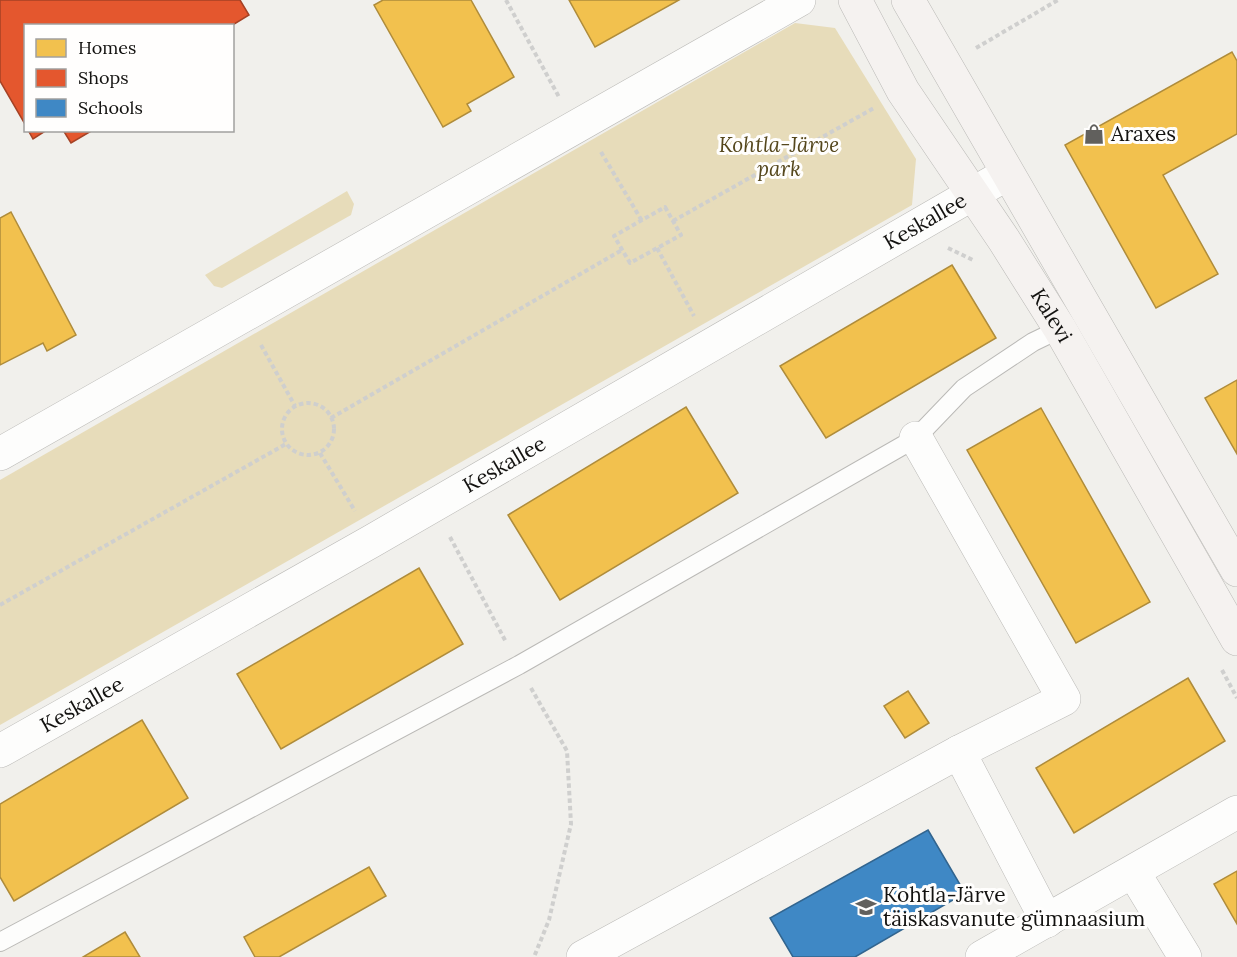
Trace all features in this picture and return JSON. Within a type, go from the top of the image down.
[{"type":"main road","name":"Kalevi","points":[[855,0],[903,91],[1004,240],[1060,329],[1237,639]]},
{"type":"main road","name":"Kalevi","points":[[908,0],[1237,570]]},
{"type":"street","points":[[0,454],[800,0]]},
{"type":"street","points":[[898,0],[928,36]]},
{"type":"street","name":"Keskallee","points":[[0,751],[372,541],[1007,174]]},
{"type":"street","points":[[583,957],[959,752],[1064,699],[916,438]]},
{"type":"street","points":[[959,752],[1047,921]]},
{"type":"street","points":[[982,957],[1134,873],[1237,812]]},
{"type":"street","points":[[1134,873],[1185,957]]},
{"type":"lane","points":[[0,942],[519,665],[916,438],[964,388],[1033,342],[1060,329]]},
{"type":"path","points":[[506,0],[576,128],[594,141],[642,220]]},
{"type":"path","points":[[971,51],[1059,0]]},
{"type":"path","points":[[673,220],[879,105]]},
{"type":"path","points":[[665,207],[681,235],[630,263],[614,236],[642,220],[665,207]]},
{"type":"path","points":[[657,248],[710,346]]},
{"type":"path","points":[[331,418],[622,250]]},
{"type":"path","points":[[255,334],[296,406]]},
{"type":"path","points":[[312,403],[320,406],[331,418],[334,434],[320,453],[312,455],[297,453],[286,444],[282,427],[289,411],[296,406],[312,403]]},
{"type":"path","points":[[0,605],[286,444]]},
{"type":"path","points":[[320,453],[372,541]]},
{"type":"path","points":[[448,533],[567,751],[571,824],[549,921],[534,957]]},
{"type":"green space","name":"Kohtla-Järve park","points":[[795,23],[835,28],[916,159],[912,205],[0,725],[0,480]]},
{"type":"green space","points":[[347,191],[354,204],[351,215],[222,288],[214,286],[205,275]]},
{"type":"building: Homes","points":[[383,0],[471,0],[514,77],[467,104],[471,111],[443,127],[374,5]]},
{"type":"building: Homes","points":[[569,0],[679,0],[595,47]]},
{"type":"building: Homes","points":[[1232,52],[1237,61],[1237,134],[1163,175],[1218,274],[1156,308],[1065,145]]},
{"type":"building: Homes","points":[[11,212],[76,335],[47,351],[43,343],[0,365],[0,218]]},
{"type":"building: Homes","points":[[952,265],[996,338],[826,438],[780,366]]},
{"type":"building: Homes","points":[[1237,380],[1237,454],[1205,398]]},
{"type":"building: Homes","points":[[686,407],[738,493],[560,600],[508,515]]},
{"type":"building: Homes","points":[[1041,408],[1150,602],[1076,643],[967,450]]},
{"type":"building: Homes","points":[[419,568],[463,644],[281,749],[237,674]]},
{"type":"building: Homes","points":[[1188,678],[1225,741],[1074,833],[1036,768]]},
{"type":"building: Homes","points":[[908,691],[929,723],[905,738],[884,706]]},
{"type":"building: Homes","points":[[142,720],[188,798],[14,901],[0,877],[0,804]]},
{"type":"building: Homes","points":[[369,867],[386,896],[279,957],[255,957],[244,937]]},
{"type":"building: Homes","points":[[1237,871],[1237,924],[1214,884]]},
{"type":"building: Homes","points":[[125,932],[140,957],[83,957]]},
{"type":"building: Shops","points":[[0,0],[240,0],[249,15],[234,24],[24,24],[24,123],[0,81]]},
{"type":"building: Shops","points":[[29,132],[44,132],[33,139]]},
{"type":"building: Shops","points":[[64,132],[90,132],[71,143]]},
{"type":"building: Schools","points":[[928,830],[965,893],[855,957],[793,957],[770,918]]},
{"type":"place","name":"Araxes","points":[[1094,134]]},
{"type":"place","name":"Kohtla-Järve täiskasvanute gümnaasium","points":[[866,907]]}]
